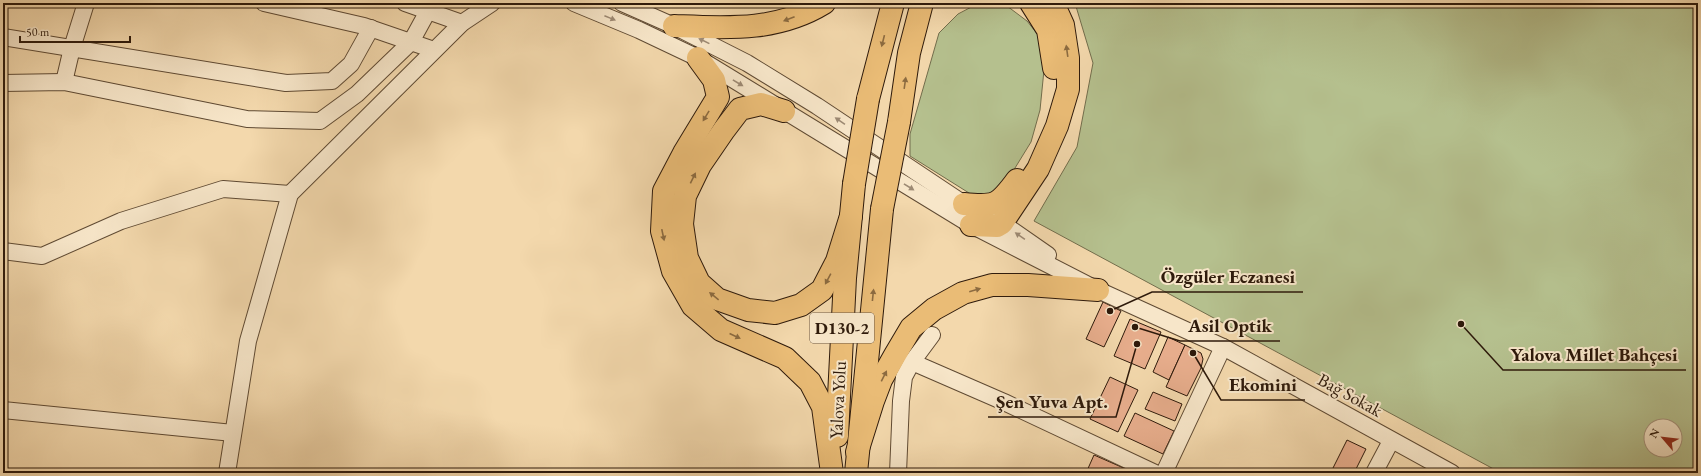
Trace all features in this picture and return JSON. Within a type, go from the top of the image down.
[{"type":"highway","points":[[674,26],[738,28],[774,24],[816,8],[824,3]]},
{"type":"highway","name":"Yalova Yolu","points":[[833,473],[845,278],[854,184],[868,99],[893,3]]},
{"type":"highway","name":"D130-2","points":[[856,462],[882,209],[899,122],[909,53],[922,3]]},
{"type":"highway","points":[[909,53],[933,3]]},
{"type":"highway","points":[[964,204],[988,206],[1005,197],[1024,170],[1041,139],[1056,85],[1053,53],[1048,30],[1031,3]]},
{"type":"highway","points":[[971,225],[997,226],[1002,223],[1038,169],[1057,126],[1068,89],[1068,58],[1063,24],[1053,3]]},
{"type":"highway","points":[[698,58],[714,80],[718,97],[684,153],[664,192],[662,231],[673,271],[693,306],[721,330],[785,358],[810,382],[823,407],[833,473]]},
{"type":"highway","points":[[784,111],[761,104],[740,109],[700,165],[685,196],[682,224],[687,258],[699,283],[717,299],[748,310],[775,313],[801,305],[822,290],[837,261],[851,216]]},
{"type":"highway","points":[[856,462],[873,401],[892,360],[912,328],[934,310],[963,293],[992,285],[1028,285],[1098,290]]},
{"type":"street","points":[[64,82],[72,48],[86,3]]},
{"type":"street","points":[[264,3],[371,28],[434,50]]},
{"type":"street","points":[[404,3],[462,23]]},
{"type":"street","points":[[228,473],[248,341],[290,194],[462,23],[492,3]]},
{"type":"street","points":[[574,3],[639,30],[698,58],[971,225],[1098,290]]},
{"type":"street","points":[[622,3],[674,26],[747,63],[817,106],[964,204],[1002,223],[1098,290]]},
{"type":"street","points":[[3,83],[64,82],[247,119],[320,122],[357,94],[411,42],[428,11]]},
{"type":"street","points":[[3,37],[286,83],[332,81],[351,64],[371,28]]},
{"type":"street","points":[[3,251],[42,256],[121,221],[223,189],[290,194]]},
{"type":"street","name":"Bağ Sokak","points":[[1098,290],[1223,347],[1452,473]]},
{"type":"street","points":[[898,473],[901,401],[904,378],[912,362],[932,335]]},
{"type":"street","points":[[1164,473],[1223,347]]},
{"type":"street","points":[[912,362],[1004,402],[1155,473]]},
{"type":"street","points":[[3,410],[233,433]]},
{"type":"street","points":[[1374,473],[1391,440]]},
{"type":"green space","points":[[979,3],[1007,6],[1027,21],[1039,36],[1044,70],[1040,110],[1031,142],[1007,181],[989,194],[977,198],[910,156],[910,134],[939,33],[958,14]]},
{"type":"green space","points":[[1075,3],[1698,3],[1698,473],[1501,473],[1034,221],[1077,147],[1093,63]]},
{"type":"building","points":[[1103,302],[1121,311],[1104,347],[1086,339]]},
{"type":"building","points":[[1130,319],[1161,332],[1145,369],[1114,356]]},
{"type":"building","points":[[1168,337],[1185,345],[1169,380],[1153,372]]},
{"type":"building","points":[[1185,345],[1201,353],[1203,359],[1201,368],[1187,396],[1166,387]]},
{"type":"building","points":[[1110,377],[1138,390],[1118,432],[1090,419]]},
{"type":"building","points":[[1153,392],[1182,404],[1175,421],[1145,409]]},
{"type":"building","points":[[1135,413],[1174,431],[1163,454],[1124,436]]},
{"type":"building","points":[[1347,440],[1366,449],[1354,473],[1333,473],[1331,472]]},
{"type":"building","points":[[1094,455],[1135,473],[1086,473]]},
{"type":"building","points":[[1401,469],[1410,473],[1398,473]]},
{"type":"place","name":"Özgüler Eczanesi","points":[[1110,311]]},
{"type":"place","name":"Yalova Millet Bahçesi","points":[[1461,324]]},
{"type":"place","name":"Asil Optik","points":[[1135,327]]},
{"type":"place","name":"Şen Yuva Apt.","points":[[1137,344]]},
{"type":"place","name":"Ekomini","points":[[1193,353]]}]
